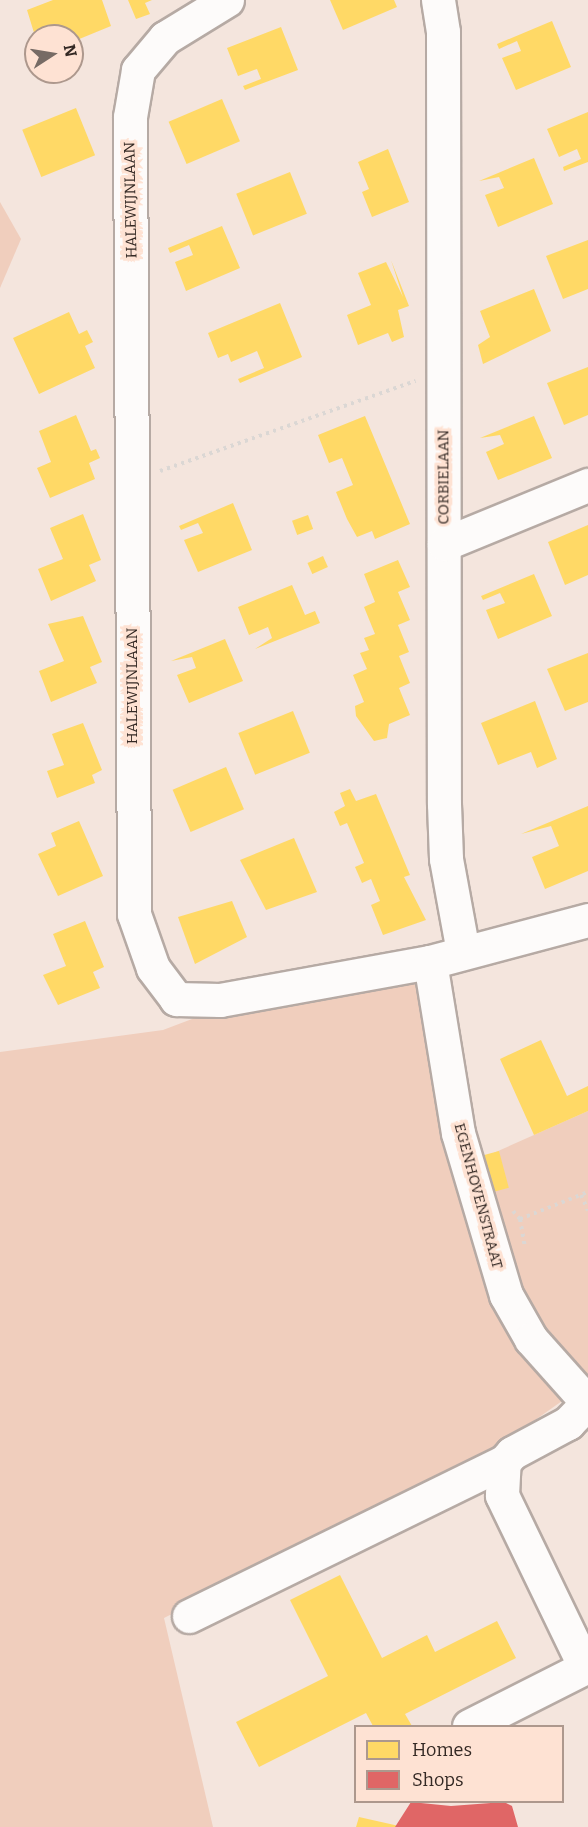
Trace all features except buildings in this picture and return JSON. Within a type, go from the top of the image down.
[{"type":"street","name":"HALEWIJNLAAN","points":[[227,0],[165,38],[138,70],[130,117],[134,480],[134,914],[153,968],[176,999],[220,1000],[430,962],[588,920]]},
{"type":"street","name":"CORBIELAAN","points":[[438,0],[443,32],[444,815],[463,952]]},
{"type":"street","points":[[444,544],[588,485]]},
{"type":"street","name":"EGENHOVENSTRAAT","points":[[430,962],[458,1133],[506,1295],[531,1339],[588,1403]]},
{"type":"street","points":[[189,1616],[504,1462],[567,1423],[588,1403]]},
{"type":"street","points":[[483,1722],[586,1667],[502,1495],[504,1462]]},
{"type":"path","points":[[134,480],[406,385]]},
{"type":"path","points":[[520,1219],[588,1192]]},
{"type":"path","points":[[581,1195],[588,1211]]},
{"type":"path","points":[[508,1206],[520,1219],[526,1251]]},
{"type":"shaded area","points":[[0,202],[21,239],[0,288]]},
{"type":"shaded area","points":[[421,981],[518,1347],[562,1401],[487,1454],[164,1618],[213,1827],[0,1827],[0,1052],[163,1030],[221,1008]]},
{"type":"shaded area","points":[[588,1111],[588,1389],[517,1290],[480,1159]]}]
